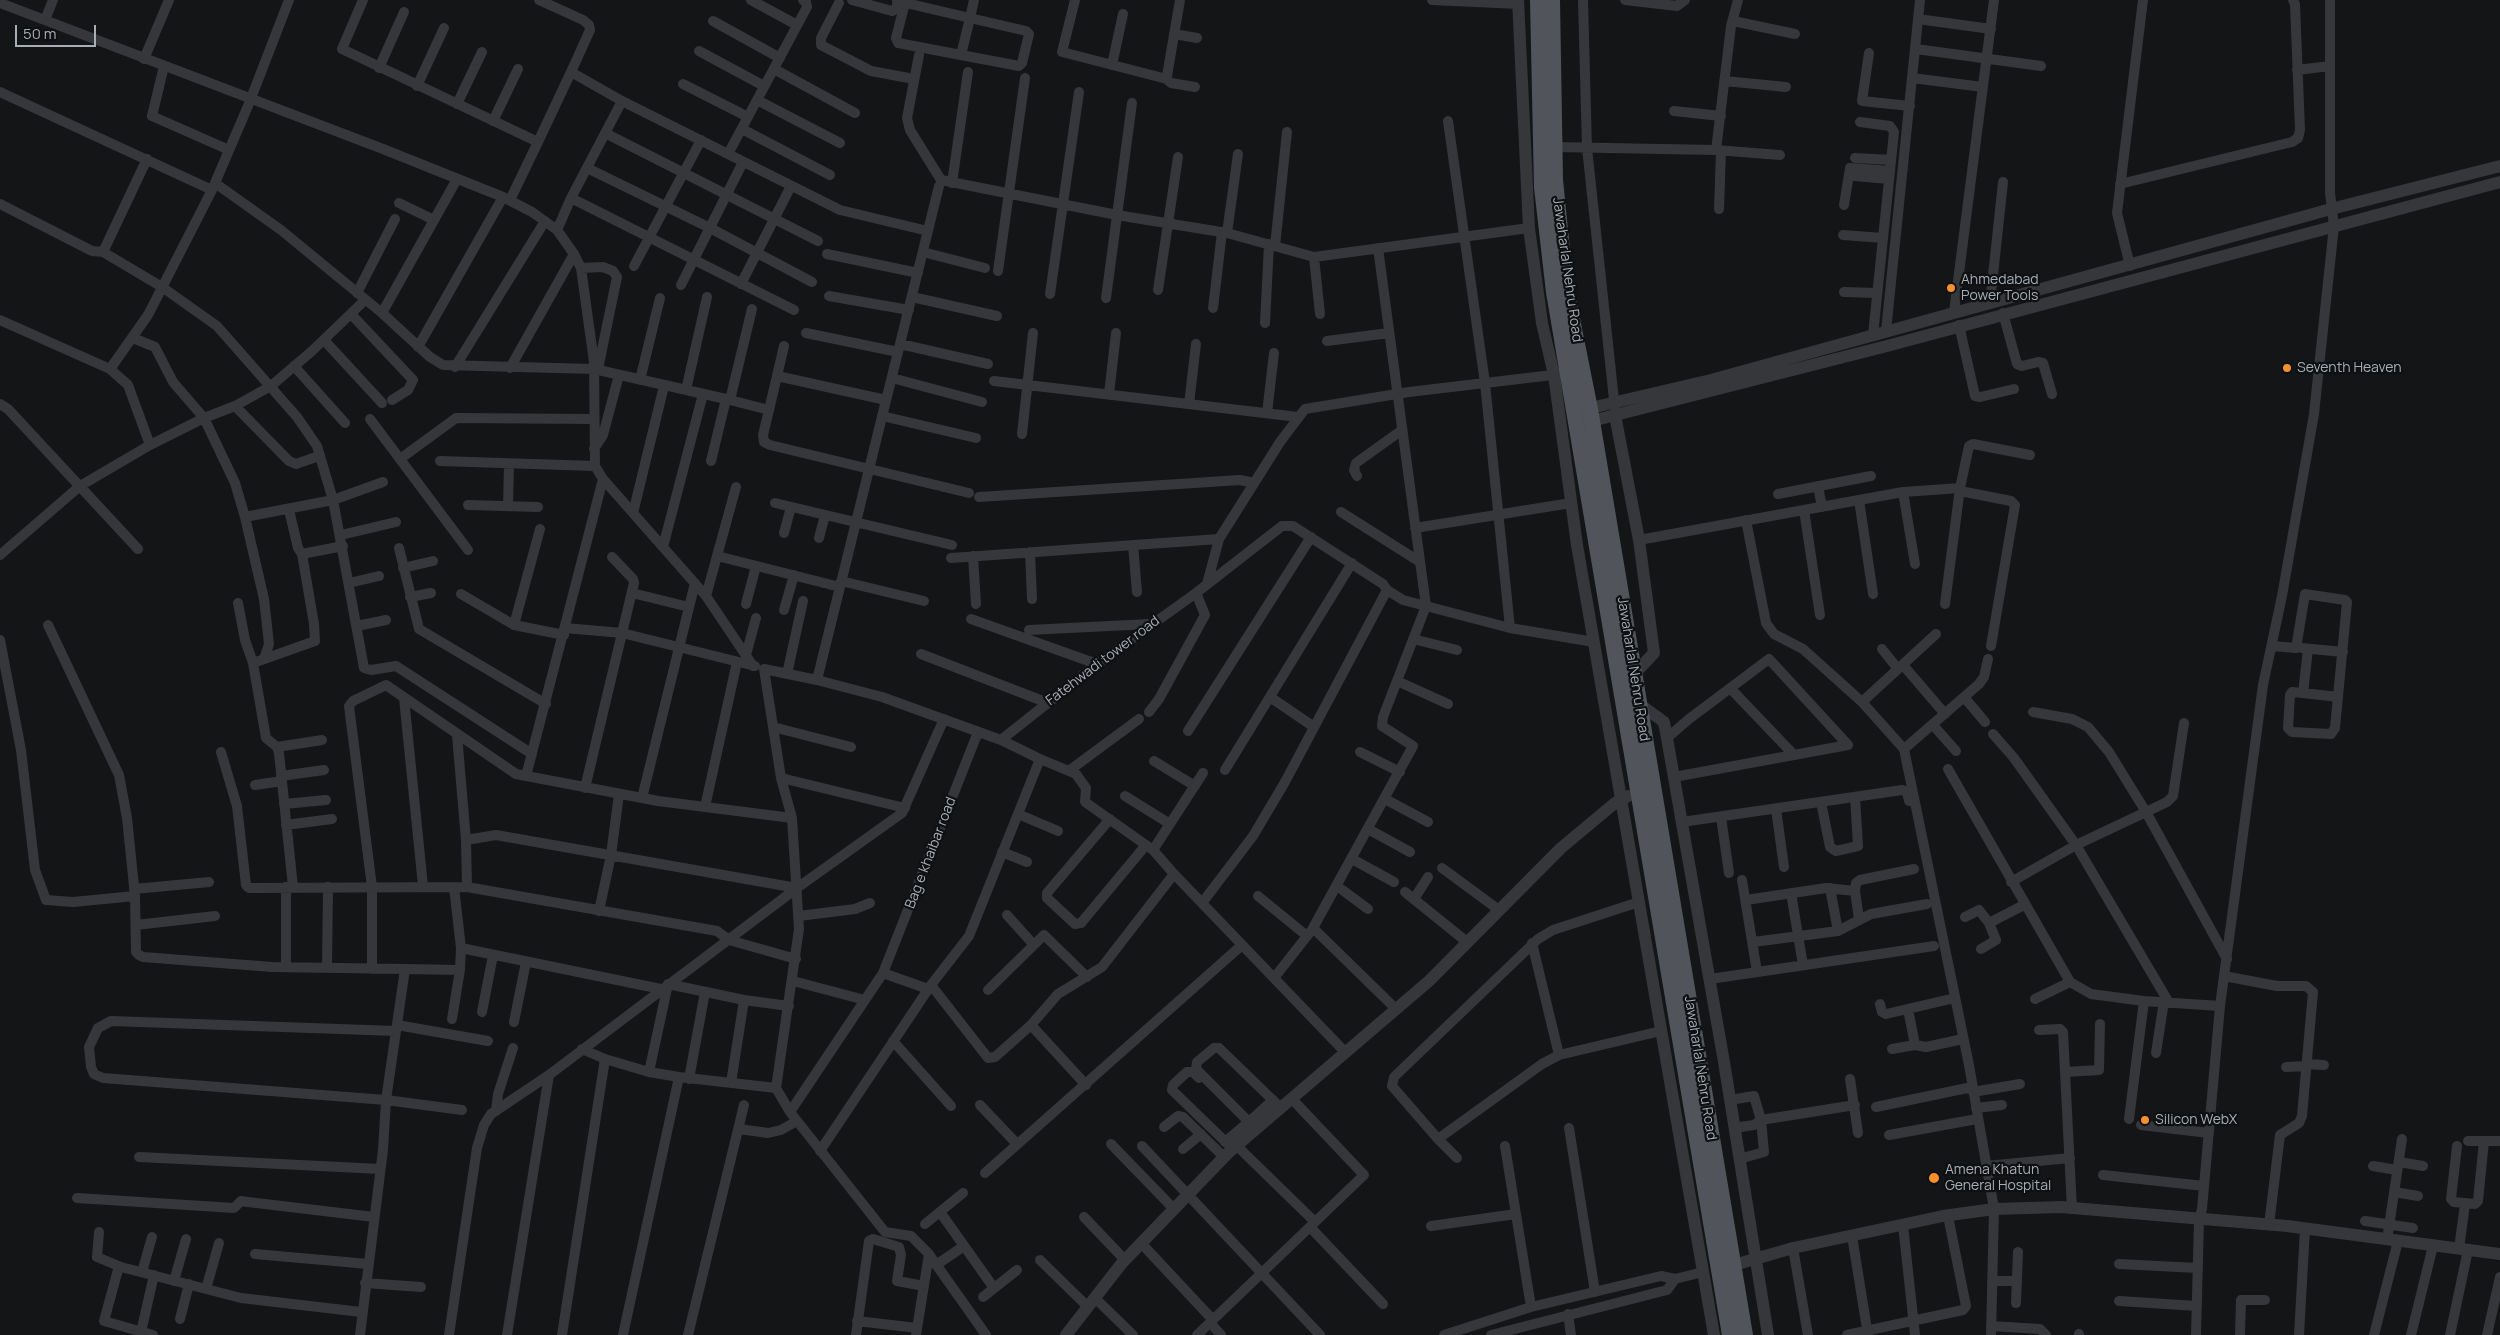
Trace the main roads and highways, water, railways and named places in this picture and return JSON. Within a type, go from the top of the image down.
[{"type":"main road","name":"Jawaharlal Nehru Road","points":[[1538,0],[1542,187],[1561,374],[1575,418],[1634,674],[1726,1267],[1730,1335]]},
{"type":"main road","name":"Jawaharlal Nehru Road","points":[[1552,0],[1555,180],[1566,289],[1575,418],[1639,791],[1726,1267],[1745,1335]]},
{"type":"place","name":"Ahmedabad Power Tools","points":[[1951,288]]},
{"type":"place","name":"Seventh Heaven","points":[[2287,368]]},
{"type":"place","name":"Silicon WebX","points":[[2145,1120]]},
{"type":"place","name":"Amena Khatun General Hospital","points":[[1934,1178]]}]
